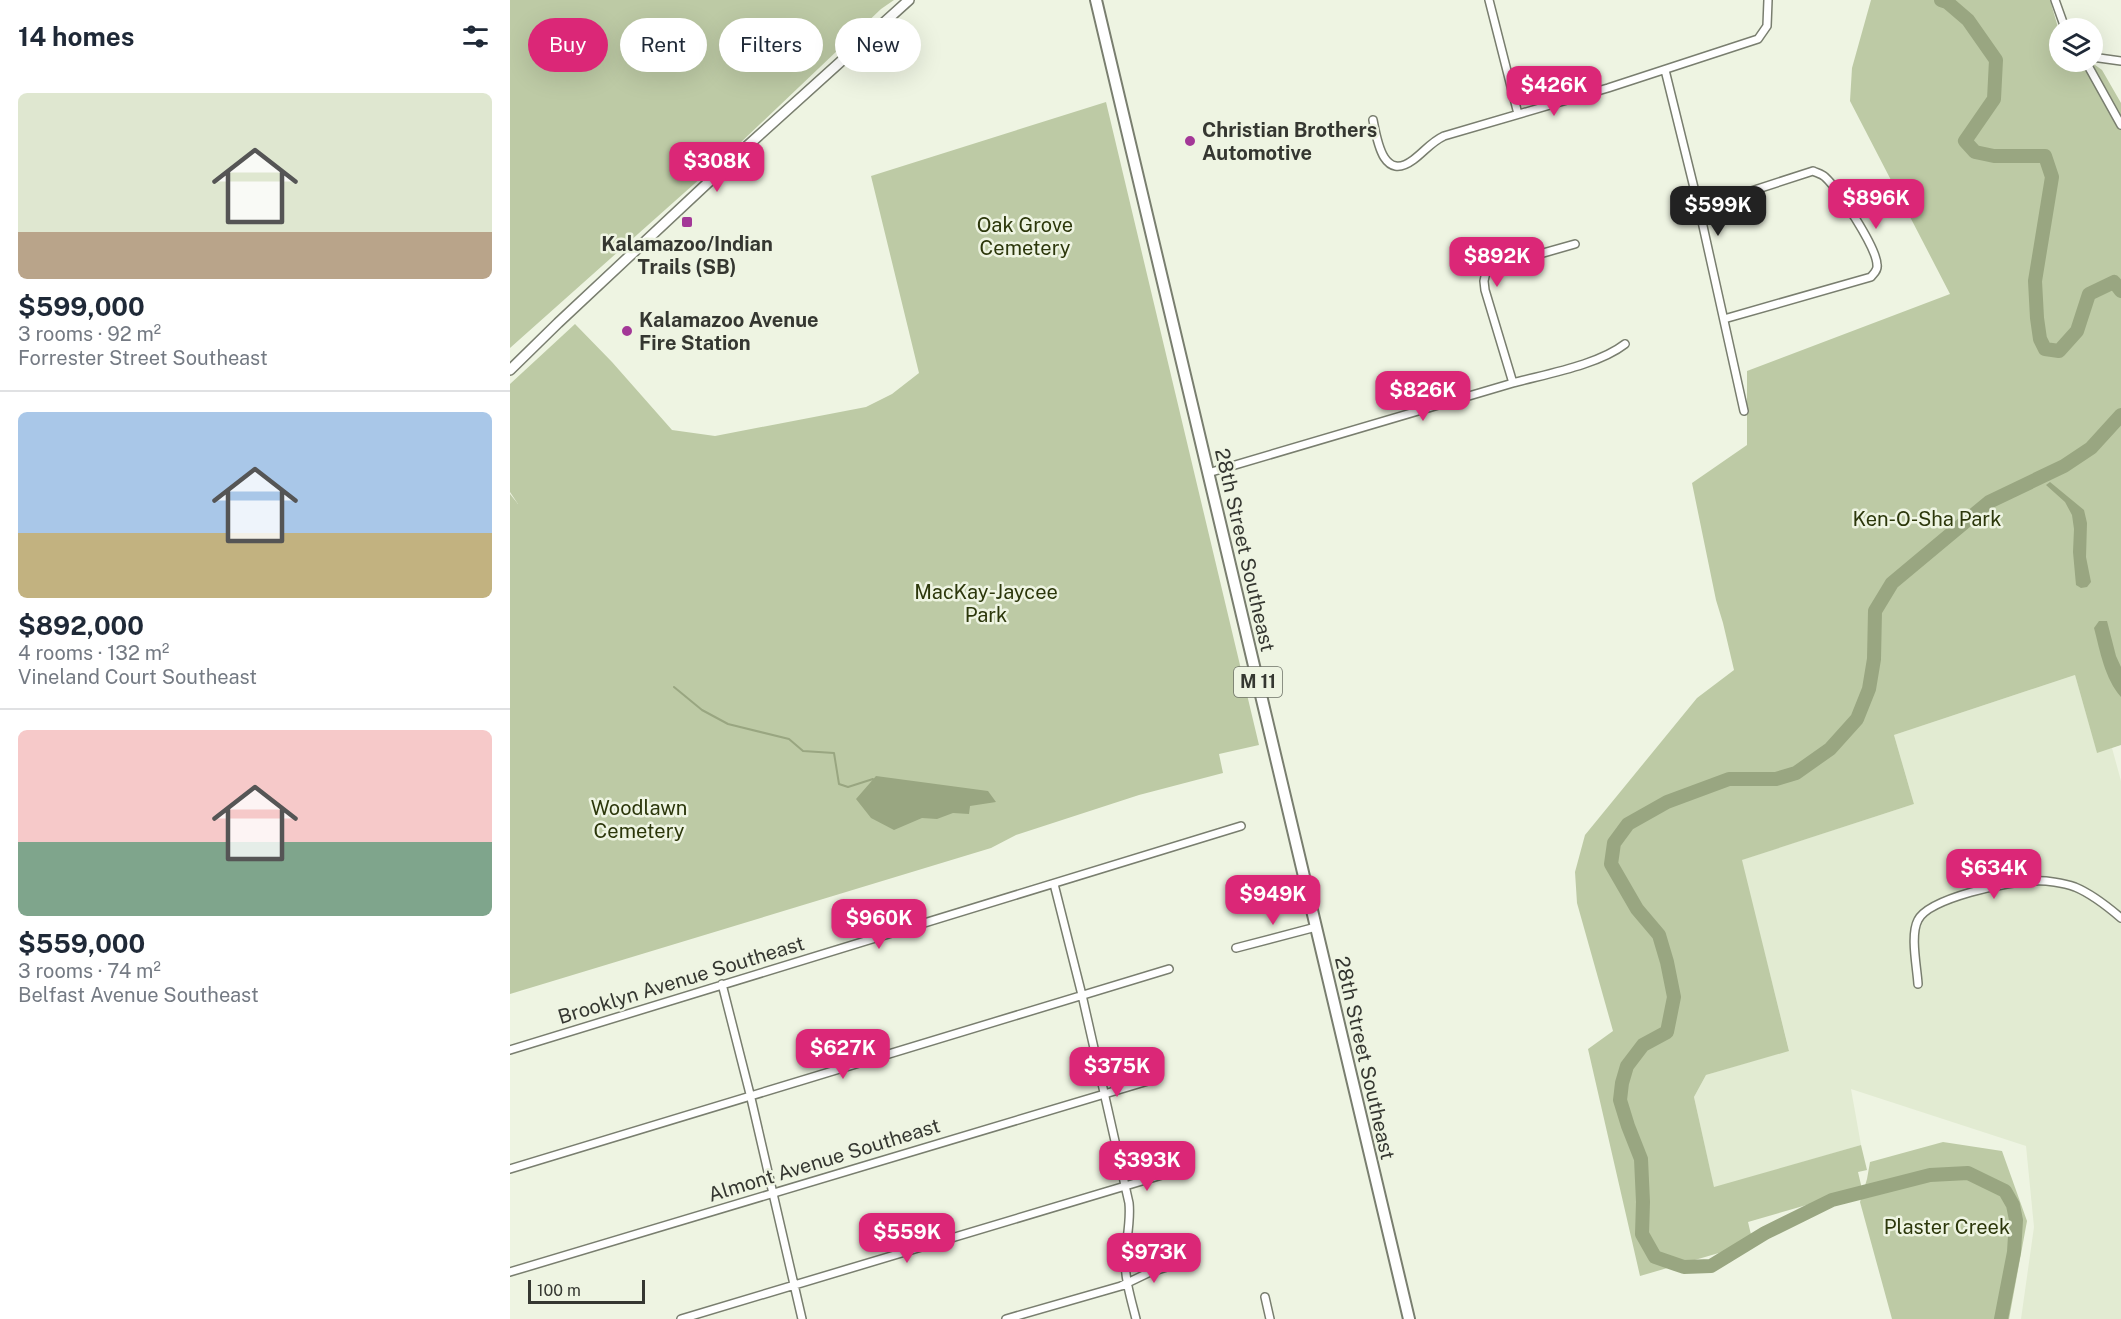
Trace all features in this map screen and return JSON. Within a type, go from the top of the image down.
[{"type":"main road","points":[[510,370],[738,155],[909,0]]},
{"type":"main road","name":"28th Street Southeast","points":[[1096,0],[1409,1319]]},
{"type":"street","points":[[1489,0],[1518,114]]},
{"type":"street","points":[[1373,120],[1381,154],[1393,165],[1404,165],[1413,160],[1433,141],[1444,136],[1665,70],[1758,39],[1767,26],[1768,0]]},
{"type":"street","points":[[2055,0],[2061,18]]},
{"type":"street","points":[[2103,59],[2121,61]]},
{"type":"street","points":[[1665,70],[1699,208],[1744,411]]},
{"type":"street","points":[[2091,72],[2121,125]]},
{"type":"street","points":[[1699,208],[1813,171],[1824,176],[1835,190],[1874,252],[1877,265],[1876,272],[1871,277],[1724,319]]},
{"type":"street","points":[[1513,383],[1485,290],[1486,272],[1494,267],[1575,244]]},
{"type":"street","points":[[1208,473],[1560,371],[1614,353],[1625,344]]},
{"type":"street","name":"Brooklyn Avenue Southeast","points":[[510,1050],[1241,825]]},
{"type":"street","points":[[1918,984],[1914,936],[1917,920],[1927,909],[1954,897],[1987,888],[2034,881],[2074,887],[2102,901],[2121,918]]},
{"type":"street","points":[[1054,884],[1125,1185],[1130,1216],[1126,1242],[1127,1282],[1136,1319]]},
{"type":"street","points":[[1236,948],[1316,927]]},
{"type":"street","points":[[510,1169],[750,1094],[1169,969]]},
{"type":"street","points":[[722,984],[802,1319]]},
{"type":"street","name":"Almont Avenue Southeast","points":[[510,1272],[1148,1081]]},
{"type":"street","points":[[681,1319],[1162,1175]]},
{"type":"street","points":[[1006,1319],[1121,1286],[1148,1272],[1173,1265]]},
{"type":"street","points":[[1265,1297],[1270,1319]]},
{"type":"shaded area","points":[[2050,482],[2084,510],[2087,523],[2086,557],[2091,582],[2087,587],[2081,588],[2076,585],[2072,515],[2065,502],[2046,485]]},
{"type":"shaded area","points":[[2099,621],[2107,621],[2121,667],[2121,697],[2111,682],[2101,655],[2094,628]]},
{"type":"shaded area","points":[[2075,675],[2097,752],[2112,748],[2121,781],[2121,1319],[2021,1319],[2034,1227],[2026,1146],[1851,1089],[1861,1145],[1714,1188],[1694,1097],[1706,1075],[1789,1050],[1741,860],[1914,804],[1894,735]]},
{"type":"shaded area","points":[[876,776],[988,791],[996,802],[970,806],[969,814],[953,813],[937,819],[922,818],[894,830],[871,818],[856,799]]},
{"type":"green space","points":[[510,0],[894,0],[872,18],[835,18],[835,53],[823,64],[823,18],[719,18],[719,72],[815,72],[739,144],[510,348]]},
{"type":"green space","name":"Ken-O-Sha Park","points":[[1871,0],[2050,0],[2055,18],[2049,18],[2049,72],[2103,72],[2121,103],[2121,745],[2097,753],[2075,675],[1894,735],[1914,804],[1742,860],[1789,1051],[1706,1075],[1694,1097],[1714,1187],[1861,1145],[1867,1170],[1858,1172],[1862,1189],[1748,1222],[1753,1243],[1640,1276],[1588,1049],[1613,1031],[1577,903],[1575,872],[1585,835],[1697,698],[1734,670],[1716,600],[1692,483],[1747,445],[1747,371],[1950,294],[1850,101],[1852,68]]},
{"type":"green space","name":"MacKay-Jaycee Park","points":[[1106,102],[1259,745],[1219,754],[1223,773],[1139,795],[1016,835],[991,848],[510,994],[510,494],[518,504],[510,492],[510,384],[575,324],[672,430],[715,436],[866,407],[892,394],[919,373],[871,176]]},
{"type":"green space","name":"Plaster Creek","points":[[1943,1142],[2002,1151],[2027,1221],[2009,1319],[1892,1319],[1860,1202],[1870,1162]]},
{"type":"waterway","name":"Plaster Creek","points":[[1941,0],[1947,2],[1968,20],[1996,60],[1994,99],[1965,141],[1975,152],[1994,156],[2045,156],[2052,177],[2035,281],[2040,339],[2045,349],[2059,351],[2077,331],[2089,294],[2114,282],[2121,291]]},
{"type":"waterway","name":"Plaster Creek","points":[[2001,1319],[2014,1252],[2016,1220],[2013,1205],[2005,1191],[1968,1173],[1930,1175],[1832,1200],[1765,1233],[1711,1266],[1684,1267],[1655,1257],[1642,1234],[1641,1159],[1620,1100],[1627,1066],[1643,1045],[1667,1032],[1674,997],[1659,935],[1637,909],[1611,864],[1614,843],[1628,824],[1667,802],[1729,779],[1776,779],[1796,773],[1830,749],[1857,719],[1869,689],[1874,659],[1875,611],[1892,583],[1989,502],[2064,466],[2091,448],[2121,415]]},
{"type":"waterway","points":[[674,687],[702,710],[728,724],[789,739],[803,751],[834,753],[839,784],[848,787],[873,779]]},
{"type":"place","name":"Christian Brothers Automotive","points":[[1190,141]]},
{"type":"place","name":"Kalamazoo/Indian Trails (SB)","points":[[687,222]]},
{"type":"place","name":"Kalamazoo Avenue Fire Station","points":[[627,331]]},
{"type":"park label","name":"Oak Grove Cemetery","points":[[1025,236]]},
{"type":"park label","name":"Woodlawn Cemetery","points":[[639,820]]}]
